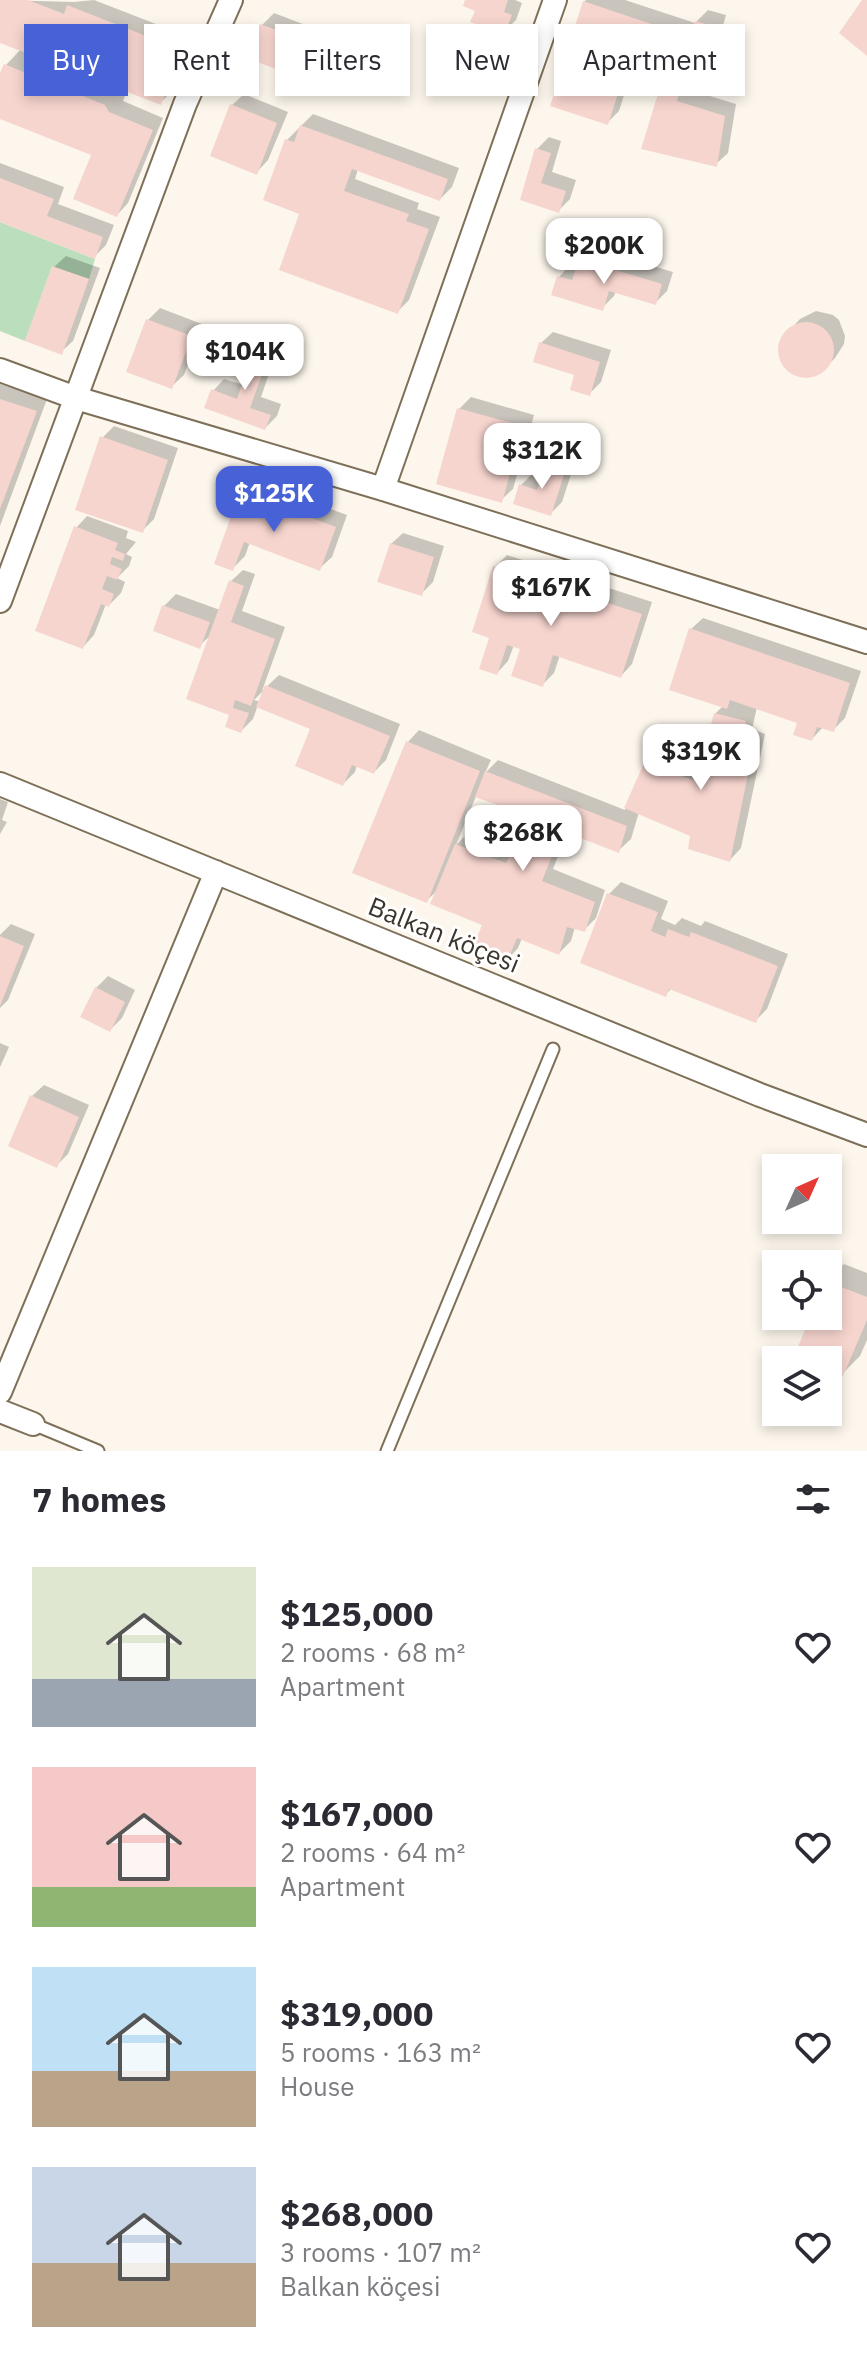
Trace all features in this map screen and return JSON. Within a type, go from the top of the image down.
[{"type":"street","points":[[0,601],[185,104],[231,0]]},
{"type":"street","points":[[383,489],[555,0]]},
{"type":"street","points":[[0,370],[76,398],[383,489],[867,642]]},
{"type":"street","name":"Balkan köçesi","points":[[0,784],[760,1095],[867,1135]]},
{"type":"street","points":[[0,1392],[216,872]]},
{"type":"street","points":[[0,1411],[33,1424]]},
{"type":"lane","points":[[387,1451],[553,1049]]},
{"type":"lane","points":[[33,1424],[98,1451]]},
{"type":"green space","points":[[0,222],[95,259],[89,279],[52,267],[25,341],[0,331]]},
{"type":"building","points":[[0,0],[28,0],[64,14],[67,5],[116,24],[24,24],[24,52],[0,43]]},
{"type":"building","points":[[465,0],[508,0],[504,12],[512,15],[508,24],[475,24],[470,22],[475,11],[463,6]]},
{"type":"building","points":[[862,0],[867,0],[867,56],[839,33]]},
{"type":"building","points":[[583,1],[651,24],[576,24]]},
{"type":"building","points":[[260,24],[275,30],[275,69],[259,63]]},
{"type":"building","points":[[128,29],[144,35],[144,96],[164,96],[161,105],[128,92]]},
{"type":"building","points":[[4,64],[24,72],[24,96],[83,96],[105,105],[109,112],[153,130],[117,217],[73,199],[91,155],[0,119],[0,73]]},
{"type":"building","points":[[554,93],[554,96],[617,96],[608,125],[550,106]]},
{"type":"building","points":[[657,96],[678,96],[677,101],[725,116],[717,167],[641,149]]},
{"type":"building","points":[[230,104],[277,123],[257,175],[210,156]]},
{"type":"building","points":[[300,125],[448,179],[440,201],[352,169],[344,191],[409,214],[406,221],[429,229],[398,314],[279,270],[299,214],[263,200],[285,139],[294,142]]},
{"type":"building","points":[[535,148],[551,153],[541,183],[566,191],[559,213],[520,200]]},
{"type":"building","points":[[0,178],[54,199],[47,216],[103,237],[95,259],[0,222]]},
{"type":"building","points":[[579,259],[662,284],[656,305],[609,291],[603,311],[551,295],[557,276],[572,280]]},
{"type":"building","points":[[52,266],[89,279],[62,355],[25,341]]},
{"type":"building","points":[[146,319],[192,336],[172,389],[126,372]]},
{"type":"building","points":[[806,322],[826,330],[834,350],[826,370],[806,378],[786,370],[778,350],[786,330]]},
{"type":"building","points":[[257,339],[273,344],[250,408],[271,415],[265,430],[204,408],[211,389],[237,399]]},
{"type":"building","points":[[539,342],[600,362],[590,396],[570,390],[574,375],[533,362]]},
{"type":"building","points":[[0,399],[37,411],[0,509]]},
{"type":"building","points":[[457,408],[523,426],[502,503],[436,484]]},
{"type":"building","points":[[100,436],[168,460],[143,533],[75,510]]},
{"type":"building","points":[[546,461],[566,468],[551,516],[513,504],[519,484],[537,490]]},
{"type":"building","points":[[240,491],[336,527],[320,571],[244,542],[233,571],[214,564]]},
{"type":"building","points":[[74,526],[118,543],[115,550],[125,554],[123,561],[112,557],[110,564],[122,569],[117,580],[107,576],[102,589],[114,594],[109,607],[101,604],[83,649],[35,631]]},
{"type":"building","points":[[390,543],[434,557],[422,596],[377,582]]},
{"type":"building","points":[[493,566],[642,614],[621,678],[553,655],[543,687],[511,676],[520,649],[507,645],[497,675],[479,669],[489,638],[472,632]]},
{"type":"building","points":[[229,580],[244,586],[231,622],[275,639],[251,706],[235,700],[233,708],[249,713],[241,733],[225,727],[229,715],[186,699]]},
{"type":"building","points":[[162,605],[210,622],[200,649],[153,631]]},
{"type":"building","points":[[689,628],[850,683],[834,732],[817,727],[812,741],[793,735],[797,723],[730,700],[727,709],[669,690]]},
{"type":"building","points":[[265,685],[390,736],[374,774],[352,765],[343,786],[295,766],[310,729],[256,707]]},
{"type":"building","points":[[714,713],[746,721],[741,741],[754,745],[730,862],[688,849],[690,836],[624,808],[644,763],[696,781]]},
{"type":"building","points":[[406,741],[480,771],[427,903],[352,873]]},
{"type":"building","points":[[485,771],[627,826],[619,853],[562,831],[542,881],[595,902],[585,932],[567,927],[559,955],[517,938],[507,962],[473,947],[482,925],[430,904],[455,844],[506,863],[528,816],[475,797]]},
{"type":"building","points":[[607,893],[658,912],[651,931],[665,937],[668,929],[689,937],[691,932],[778,966],[756,1023],[669,989],[666,997],[580,963]]},
{"type":"building","points":[[0,936],[24,946],[0,1006]]},
{"type":"building","points":[[95,987],[125,1002],[110,1032],[80,1017]]},
{"type":"building","points":[[30,1095],[79,1117],[57,1168],[8,1146]]},
{"type":"building","points":[[842,1287],[867,1297],[867,1320],[843,1376],[842,1346],[798,1346],[805,1330],[842,1330]]}]
